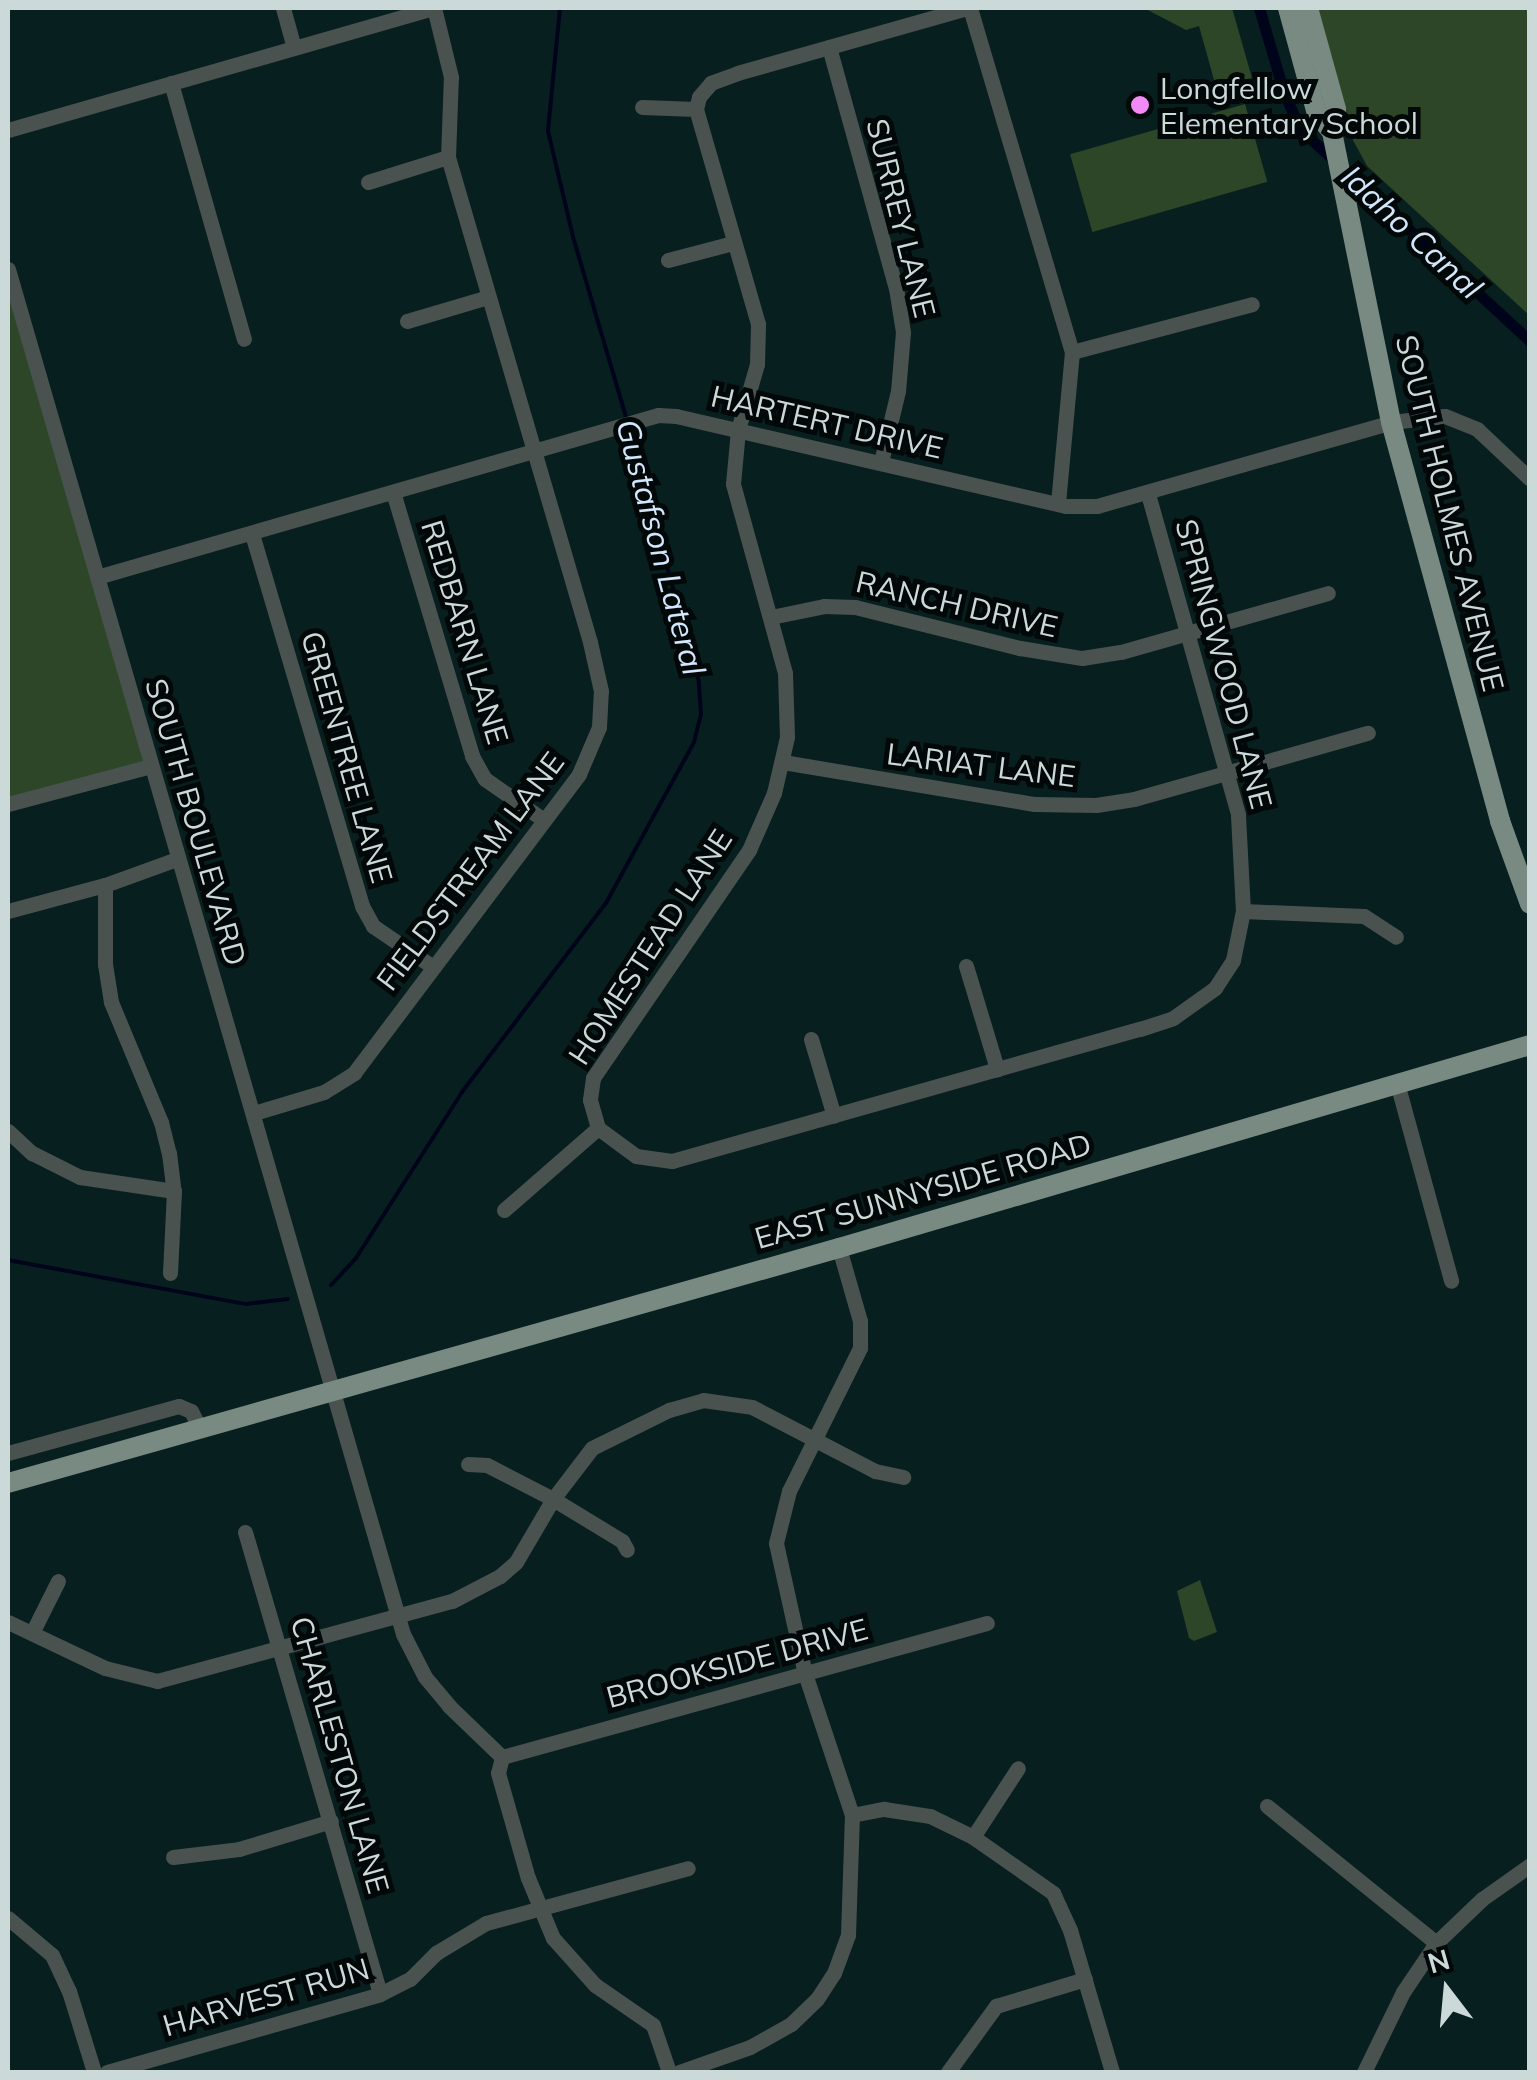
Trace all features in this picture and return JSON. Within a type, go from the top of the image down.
[{"type":"main road","name":"SOUTH HOLMES AVENUE","points":[[1288,8],[1317,114],[1332,132]]},
{"type":"main road","name":"SOUTH HOLMES AVENUE","points":[[1308,8],[1336,109],[1332,132],[1391,422],[1500,820],[1530,904]]},
{"type":"main road","name":"EAST SUNNYSIDE ROAD","points":[[8,1483],[839,1248],[1530,1044]]},
{"type":"street","points":[[283,8],[294,48]]},
{"type":"street","points":[[8,130],[434,8]]},
{"type":"street","name":"FIELDSTREAM LANE","points":[[254,1114],[342,1084],[586,760],[600,726],[600,691],[448,158],[446,128],[452,77],[434,8]]},
{"type":"street","points":[[642,107],[696,108],[699,97],[711,83],[969,8],[1072,352],[1058,503]]},
{"type":"street","name":"SURREY LANE","points":[[828,47],[896,288],[903,332],[898,391],[880,462]]},
{"type":"street","points":[[171,83],[244,339]]},
{"type":"street","name":"HOMESTEAD LANE","points":[[596,1124],[590,1100],[593,1078],[750,850],[782,762],[788,714],[786,673],[733,484],[738,430],[759,347],[758,324],[696,108]]},
{"type":"street","points":[[368,182],[448,158]]},
{"type":"street","points":[[668,260],[733,243]]},
{"type":"street","name":"SOUTH BOULEVARD","points":[[8,269],[398,1614],[412,1656],[425,1676],[449,1706],[502,1756]]},
{"type":"street","points":[[407,321],[488,297]]},
{"type":"street","points":[[1072,352],[1252,304]]},
{"type":"street","name":"HARTERT DRIVE","points":[[96,577],[628,421],[676,416],[1058,503],[1097,506],[1391,422],[1445,416],[1476,429],[1530,479]]},
{"type":"street","name":"REDBARN LANE","points":[[393,492],[472,756],[485,779],[541,818]]},
{"type":"street","name":"SPRINGWOOD LANE","points":[[596,1124],[636,1156],[661,1163],[1140,1029],[1194,1007],[1215,988],[1233,960],[1243,911],[1243,862],[1230,773],[1148,493]]},
{"type":"street","name":"GREENTREE LANE","points":[[252,534],[362,906],[373,926],[432,967]]},
{"type":"street","name":"RANCH DRIVE","points":[[771,617],[824,606],[855,607],[1020,648],[1082,658],[1121,652],[1328,593]]},
{"type":"street","name":"LARIAT LANE","points":[[782,762],[1068,806],[1134,799],[1368,733]]},
{"type":"street","points":[[8,804],[151,766]]},
{"type":"street","points":[[8,910],[106,885],[177,859]]},
{"type":"street","points":[[106,885],[105,964],[111,1002],[161,1122],[174,1191],[170,1273]]},
{"type":"street","points":[[1243,911],[1364,916],[1396,937]]},
{"type":"street","points":[[966,966],[997,1069]]},
{"type":"street","points":[[811,1039],[834,1116]]},
{"type":"street","points":[[1397,1083],[1451,1281]]},
{"type":"street","points":[[504,1210],[596,1124]]},
{"type":"street","points":[[8,1131],[32,1153],[80,1177],[174,1191]]},
{"type":"street","points":[[679,2072],[773,2036],[817,1999],[834,1973],[848,1935],[852,1815],[805,1674],[776,1543],[789,1491],[860,1348],[860,1321],[839,1248]]},
{"type":"street","points":[[8,1622],[105,1668],[157,1681],[431,1607],[478,1589],[516,1562],[553,1499],[592,1448],[690,1402],[725,1401],[752,1407],[875,1471],[903,1477]]},
{"type":"street","points":[[8,1453],[179,1406],[191,1411],[200,1429]]},
{"type":"street","points":[[468,1464],[487,1465],[553,1499],[622,1541],[628,1550]]},
{"type":"street","name":"CHARLESTON LANE","points":[[245,1532],[380,1994]]},
{"type":"street","points":[[32,1633],[58,1582]]},
{"type":"street","name":"BROOKSIDE DRIVE","points":[[502,1756],[987,1623]]},
{"type":"street","points":[[502,1756],[498,1773],[540,1908],[567,1959],[595,1986],[653,2025],[669,2072]]},
{"type":"street","points":[[973,1836],[1018,1768]]},
{"type":"street","points":[[1267,1806],[1436,1943]]},
{"type":"street","points":[[852,1815],[908,1811],[930,1816],[973,1836],[1054,1893],[1112,2072]]},
{"type":"street","points":[[173,1857],[238,1849],[331,1821]]},
{"type":"street","points":[[1364,2072],[1403,1992],[1436,1943],[1482,1900],[1530,1865]]},
{"type":"street","name":"HARVEST RUN","points":[[107,2072],[380,1994],[410,1979],[469,1931],[688,1868]]},
{"type":"street","points":[[8,1918],[52,1955],[69,1992],[94,2072]]},
{"type":"street","points":[[948,2072],[996,2006],[1084,1979]]},
{"type":"green space","points":[[1144,8],[1232,8],[1252,78],[1216,87],[1199,26],[1186,30]]},
{"type":"green space","points":[[1314,8],[1529,8],[1529,315],[1367,166],[1336,109]]},
{"type":"green space","points":[[1245,104],[1267,182],[1092,232],[1070,154]]},
{"type":"green space","points":[[8,269],[151,766],[8,804]]},
{"type":"green space","points":[[1200,1580],[1217,1632],[1194,1641],[1189,1638],[1177,1591]]},
{"type":"waterway","name":"Gustafson Lateral","points":[[560,8],[548,131],[573,237],[627,421]]},
{"type":"waterway","name":"Idaho Canal","points":[[1259,8],[1284,93],[1300,129],[1530,341]]},
{"type":"waterway","name":"Gustafson Lateral","points":[[331,1285],[356,1258],[462,1092],[606,903],[694,742],[701,714],[699,682],[629,430]]},
{"type":"waterway","name":"Gustafson Lateral","points":[[8,1260],[246,1304],[288,1299]]},
{"type":"place","name":"Longfellow Elementary School","points":[[1140,105]]}]
